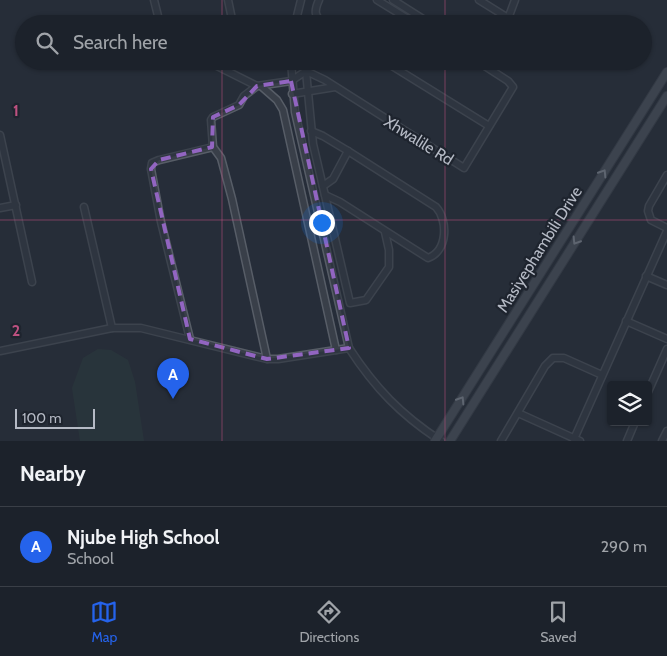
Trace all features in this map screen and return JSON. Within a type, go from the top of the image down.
[{"type":"main road","name":"Masiyephambili Drive","points":[[438,440],[667,72]]},
{"type":"main road","name":"Masiyephambili Drive","points":[[450,441],[667,96]]},
{"type":"street","points":[[154,0],[158,15]]},
{"type":"street","points":[[228,0],[231,15]]},
{"type":"street","points":[[297,15],[301,0]]},
{"type":"street","points":[[315,15],[319,0]]},
{"type":"street","points":[[377,0],[401,15]]},
{"type":"street","points":[[393,0],[417,15]]},
{"type":"street","points":[[479,0],[499,15]]},
{"type":"street","points":[[509,15],[515,0]]},
{"type":"street","points":[[226,70],[259,86],[277,100],[283,110],[336,350]]},
{"type":"street","points":[[291,70],[292,94],[297,122],[349,348],[367,376],[385,396],[411,420],[438,440]]},
{"type":"street","points":[[399,70],[489,126]]},
{"type":"street","name":"Xhwalile Rd","points":[[306,71],[316,75],[464,168],[512,87],[508,81],[491,70]]},
{"type":"street","points":[[267,359],[232,199],[221,158],[213,147],[211,120],[213,117],[239,105],[244,96],[259,86],[291,82],[306,71]]},
{"type":"street","points":[[306,71],[313,144],[350,303],[366,300],[389,267],[389,250],[385,232]]},
{"type":"street","points":[[292,94],[335,87]]},
{"type":"street","points":[[312,132],[323,136],[348,151],[438,209],[445,237],[437,253],[428,258],[340,202],[325,195]]},
{"type":"street","points":[[0,134],[32,282]]},
{"type":"street","points":[[190,339],[161,222],[151,169],[152,163],[158,160],[213,147]]},
{"type":"street","points":[[323,186],[329,184],[333,179],[348,151]]},
{"type":"street","points":[[518,413],[577,440],[602,375],[667,230],[650,220],[648,211],[667,175]]},
{"type":"street","points":[[0,208],[16,205]]},
{"type":"street","points":[[84,207],[112,328]]},
{"type":"street","points":[[646,276],[667,285]]},
{"type":"street","points":[[626,321],[667,339]]},
{"type":"street","points":[[0,351],[112,328],[141,328],[267,359],[349,348]]},
{"type":"street","points":[[652,383],[667,350]]},
{"type":"street","points":[[501,441],[546,366],[553,358],[564,358],[602,375]]},
{"type":"street","points":[[627,441],[633,426]]},
{"type":"street","points":[[662,441],[667,430]]},
{"type":"highlighted area","points":[[291,81],[349,348],[267,359],[190,339],[151,169],[159,160],[212,147],[213,117],[239,105],[257,86]]},
{"type":"shaded area","points":[[98,349],[111,350],[128,360],[135,382],[144,441],[80,441],[72,388],[83,358]]},
{"type":"place","name":"Njube High School","points":[[173,399]]}]
